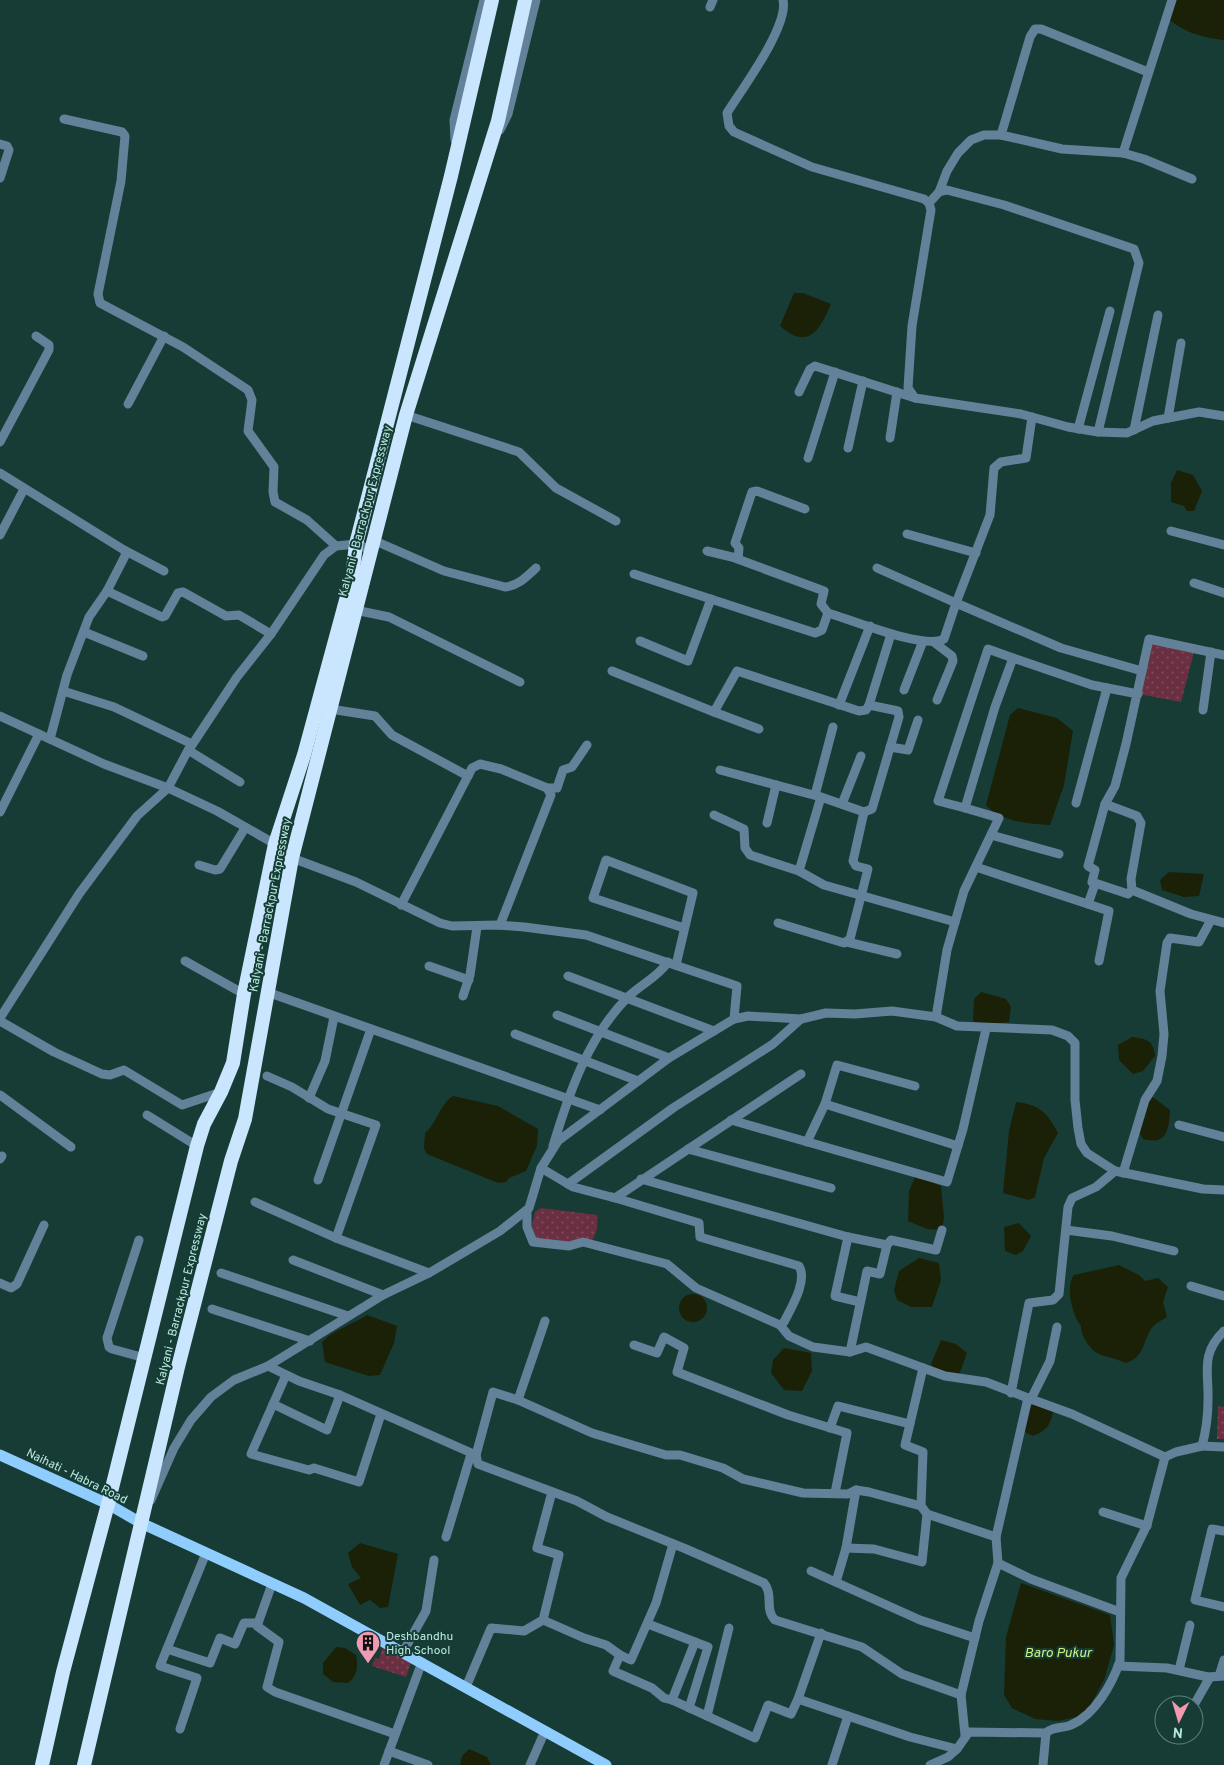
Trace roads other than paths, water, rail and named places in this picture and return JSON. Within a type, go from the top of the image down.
[{"type":"highway","points":[[42,1765],[63,1672],[108,1504],[197,1146],[204,1124],[221,1092],[233,1063],[244,994],[275,844],[304,755],[352,578],[356,544],[456,156],[492,0]]},
{"type":"highway","name":"Kalyani - Barrackpur Expressway","points":[[84,1765],[178,1368],[231,1161],[245,1119],[292,858],[406,415],[498,121],[525,0]]},
{"type":"main road","name":"Naihati - Habra Road","points":[[0,1455],[108,1504],[141,1523],[304,1598],[606,1765]]},
{"type":"street","points":[[456,156],[454,120],[484,0]]},
{"type":"street","points":[[488,155],[508,114],[536,0]]},
{"type":"street","points":[[783,0],[782,19],[772,41],[727,112],[729,126],[734,132],[812,167],[924,199],[929,203],[931,210],[912,326],[908,388],[915,398]]},
{"type":"street","points":[[1123,153],[1172,0]]},
{"type":"street","points":[[1001,135],[1034,29],[1041,29],[1148,72]]},
{"type":"street","points":[[64,119],[124,134],[121,181],[98,299],[104,306],[164,336],[248,390],[252,400],[248,431],[274,467],[273,492],[275,502],[307,520],[336,546]]},
{"type":"street","points":[[929,203],[939,192],[947,171],[964,146],[984,135],[1001,135],[1062,149],[1123,153],[1144,159],[1192,179]]},
{"type":"street","points":[[0,144],[7,146],[10,150],[0,178]]},
{"type":"street","points":[[939,192],[947,190],[1004,205],[1134,249],[1139,263],[1098,432]]},
{"type":"street","points":[[1078,429],[1110,311]]},
{"type":"street","points":[[1134,430],[1158,315]]},
{"type":"street","points":[[0,442],[50,350],[49,345],[36,336]]},
{"type":"street","points":[[128,404],[164,336]]},
{"type":"street","points":[[1168,418],[1181,343]]},
{"type":"street","points":[[799,392],[813,366],[915,398],[1032,417],[1078,429],[1098,432],[1127,433],[1153,421],[1199,412],[1224,416]]},
{"type":"street","points":[[808,458],[835,372]]},
{"type":"street","points":[[848,448],[863,381]]},
{"type":"street","points":[[890,438],[897,392]]},
{"type":"street","points":[[406,415],[519,452],[556,488],[616,521]]},
{"type":"street","points":[[935,643],[944,639],[990,515],[994,468],[1001,462],[1026,458],[1032,417]]},
{"type":"street","points":[[0,473],[124,550],[164,571]]},
{"type":"street","points":[[0,535],[24,489]]},
{"type":"street","points":[[738,559],[739,548],[735,543],[752,492],[757,491],[805,509]]},
{"type":"street","points":[[1172,531],[1224,545]]},
{"type":"street","points":[[907,534],[976,553]]},
{"type":"street","points":[[221,1092],[182,1105],[124,1070],[110,1075],[102,1074],[54,1052],[0,1020],[46,944],[112,847],[137,816],[168,788],[190,747],[237,678],[271,634],[324,555],[336,546],[372,545],[452,574],[505,587],[513,586],[520,582],[536,568]]},
{"type":"street","points":[[50,739],[63,690],[91,612],[107,590],[125,556],[124,550]]},
{"type":"street","points":[[707,551],[738,559],[824,591],[821,604],[828,613],[891,634],[935,643],[952,656],[953,661],[937,700]]},
{"type":"street","points":[[877,568],[1061,648],[1142,671]]},
{"type":"street","points":[[634,574],[815,633],[822,630],[828,613]]},
{"type":"street","points":[[1194,583],[1224,593]]},
{"type":"street","points":[[107,590],[162,618],[178,593],[183,592],[226,616],[239,615],[271,634]]},
{"type":"street","points":[[640,641],[688,661],[711,600]]},
{"type":"street","points":[[355,610],[389,617],[520,682]]},
{"type":"street","points":[[839,704],[870,626]]},
{"type":"street","points":[[84,632],[143,656]]},
{"type":"street","points":[[714,712],[737,671],[858,711],[866,710],[891,634]]},
{"type":"street","points":[[1132,890],[1128,894],[1095,884],[1092,882],[1095,870],[1088,866],[1105,804],[1115,786],[1138,694],[1149,639],[1224,655]]},
{"type":"street","points":[[904,690],[923,641]]},
{"type":"street","points":[[936,1018],[947,950],[964,891],[999,818],[938,801],[988,649],[1092,685],[1138,694]]},
{"type":"street","points":[[1203,710],[1211,652]]},
{"type":"street","points":[[965,808],[995,707],[1013,658]]},
{"type":"street","points":[[612,671],[759,729]]},
{"type":"street","points":[[1076,803],[1107,688]]},
{"type":"street","points":[[63,690],[114,707],[190,747],[240,782]]},
{"type":"street","points":[[720,770],[818,796],[864,812],[872,808],[899,717],[898,711],[869,705]]},
{"type":"street","points":[[330,709],[375,716],[392,735],[468,776]]},
{"type":"street","points":[[0,716],[104,764],[168,788],[217,811],[275,844],[292,858],[356,882],[440,923],[452,926],[477,927],[500,925],[586,935],[736,986],[734,1019]]},
{"type":"street","points":[[890,746],[908,750],[918,720]]},
{"type":"street","points":[[799,872],[834,727]]},
{"type":"street","points":[[0,812],[39,734]]},
{"type":"street","points":[[401,905],[472,768],[480,764],[501,769],[548,788],[557,788],[564,770],[572,767],[587,745]]},
{"type":"street","points":[[842,804],[861,756]]},
{"type":"street","points":[[767,823],[776,785]]},
{"type":"street","points":[[500,925],[551,795],[548,788]]},
{"type":"street","points":[[1105,804],[1137,816],[1142,823],[1131,880],[1132,890]]},
{"type":"street","points":[[847,942],[850,940],[868,869],[856,866],[853,861],[864,812]]},
{"type":"street","points":[[714,816],[744,829],[746,848],[750,855],[799,872],[824,886],[955,922]]},
{"type":"street","points":[[199,865],[220,870],[245,828]]},
{"type":"street","points":[[991,836],[1059,854]]},
{"type":"street","points":[[684,928],[593,898],[606,860],[693,893],[684,928],[672,964],[628,997],[601,1032],[584,1061],[553,1146],[541,1168],[527,1211],[527,1227],[533,1242],[569,1246],[583,1242],[667,1264],[696,1288],[780,1325],[789,1336],[813,1347],[850,1352],[866,1347],[945,1376],[986,1382],[1011,1393],[1072,1414],[1166,1457]]},
{"type":"street","points":[[976,867],[1109,911],[1099,961]]},
{"type":"street","points":[[1088,904],[1095,884]]},
{"type":"street","points":[[1132,890],[1191,914],[1224,922]]},
{"type":"street","points":[[1011,1393],[1029,1304],[1054,1300],[1059,1294],[1068,1207],[1072,1198],[1096,1187],[1119,1172],[1145,1100],[1157,1081],[1164,1034],[1160,991],[1167,943],[1170,938],[1174,937],[1199,942],[1211,920]]},
{"type":"street","points":[[778,923],[844,943],[847,942],[897,954]]},
{"type":"street","points":[[463,996],[469,980],[477,927]]},
{"type":"street","points":[[185,961],[244,994]]},
{"type":"street","points":[[429,966],[469,980]]},
{"type":"street","points":[[568,976],[714,1031]]},
{"type":"street","points":[[267,992],[600,1110]]},
{"type":"street","points":[[553,1146],[576,1126],[670,1058],[734,1019],[748,1016],[801,1020],[826,1013],[855,1014],[892,1011],[936,1018],[957,1026],[1052,1030],[1073,1040],[1076,1049],[1075,1100],[1081,1144],[1087,1153],[1119,1172],[1224,1190]]},
{"type":"street","points":[[556,1015],[670,1058]]},
{"type":"street","points":[[309,1098],[325,1062],[334,1017]]},
{"type":"street","points":[[568,1184],[673,1108],[773,1044],[801,1020]]},
{"type":"street","points":[[732,1120],[947,1182],[958,1146],[986,1028]]},
{"type":"street","points":[[318,1180],[371,1029]]},
{"type":"street","points":[[515,1034],[638,1081]]},
{"type":"street","points":[[807,1142],[825,1104],[837,1065],[915,1086]]},
{"type":"street","points":[[612,1197],[755,1106],[801,1074]]},
{"type":"street","points":[[267,1076],[328,1109],[376,1125],[336,1238]]},
{"type":"street","points":[[0,1095],[71,1147]]},
{"type":"street","points":[[825,1104],[958,1146]]},
{"type":"street","points":[[147,1115],[197,1146]]},
{"type":"street","points":[[1179,1125],[1224,1137]]},
{"type":"street","points":[[688,1149],[831,1188]]},
{"type":"street","points":[[541,1168],[568,1184],[593,1194],[612,1197],[699,1223],[700,1237],[799,1266],[802,1271],[797,1293],[780,1325]]},
{"type":"street","points":[[641,1179],[848,1237],[887,1245]]},
{"type":"street","points":[[255,1202],[336,1238],[430,1273]]},
{"type":"street","points":[[141,1523],[174,1448],[191,1420],[211,1396],[234,1380],[268,1366],[383,1295],[430,1273],[500,1231],[527,1211]]},
{"type":"street","points":[[0,1283],[12,1288],[17,1284],[44,1225]]},
{"type":"street","points":[[850,1352],[867,1271],[880,1274],[887,1245],[891,1240],[936,1250],[942,1230]]},
{"type":"street","points":[[1066,1230],[1112,1236],[1174,1251]]},
{"type":"street","points":[[848,1237],[835,1296],[860,1302]]},
{"type":"street","points":[[139,1240],[107,1338],[109,1347],[112,1349],[145,1358]]},
{"type":"street","points":[[293,1260],[383,1295]]},
{"type":"street","points":[[221,1273],[348,1316]]},
{"type":"street","points":[[1191,1286],[1224,1296]]},
{"type":"street","points":[[212,1309],[310,1341]]},
{"type":"street","points":[[518,1400],[545,1321]]},
{"type":"street","points":[[965,1735],[960,1695],[998,1563],[996,1537],[1030,1399],[1050,1361],[1057,1327]]},
{"type":"street","points":[[1202,1446],[1208,1399],[1206,1365],[1217,1338],[1224,1332]]},
{"type":"street","points":[[634,1345],[658,1353],[664,1337],[684,1348],[677,1372],[788,1415],[847,1433],[835,1493]]},
{"type":"street","points":[[268,1366],[286,1375],[340,1395],[474,1455],[478,1464],[576,1501],[607,1518],[764,1583],[770,1595],[769,1608],[771,1615],[775,1620],[862,1647],[902,1674],[960,1695]]},
{"type":"street","points":[[924,1368],[905,1445],[923,1452],[921,1506],[927,1514],[996,1537]]},
{"type":"street","points":[[286,1375],[252,1454],[308,1470],[314,1468],[359,1482],[381,1414]]},
{"type":"street","points":[[446,1537],[493,1392],[518,1400],[582,1429],[666,1456],[680,1456],[724,1468],[743,1479],[803,1493],[848,1494],[856,1490],[921,1506]]},
{"type":"street","points":[[273,1404],[327,1430],[340,1395]]},
{"type":"street","points":[[830,1428],[838,1406],[910,1424]]},
{"type":"street","points":[[930,1765],[948,1757],[957,1749],[965,1735],[969,1732],[1046,1733],[1054,1728],[1071,1725],[1085,1715],[1107,1688],[1118,1666],[1121,1578],[1127,1562],[1143,1537],[1166,1457],[1176,1452],[1202,1446],[1224,1447]]},
{"type":"street","points":[[836,1582],[846,1548],[856,1490]]},
{"type":"street","points":[[466,1687],[491,1628],[524,1631],[543,1620],[559,1556],[537,1548],[552,1492]]},
{"type":"street","points":[[1103,1512],[1147,1526]]},
{"type":"street","points":[[846,1548],[874,1549],[922,1562],[927,1514]]},
{"type":"street","points":[[1224,1531],[1212,1529],[1195,1600],[1224,1608]]},
{"type":"street","points":[[543,1620],[584,1638],[606,1645],[631,1660],[648,1624],[673,1544]]},
{"type":"street","points":[[180,1729],[197,1678],[160,1666],[206,1553]]},
{"type":"street","points":[[403,1652],[426,1611],[434,1560]]},
{"type":"street","points":[[998,1563],[1031,1579],[1120,1612]]},
{"type":"street","points":[[811,1571],[920,1620],[975,1638]]},
{"type":"street","points":[[272,1584],[257,1626],[279,1642],[267,1687],[275,1692],[395,1734]]},
{"type":"street","points":[[167,1649],[210,1663],[220,1638],[235,1644],[244,1623],[258,1623]]},
{"type":"street","points":[[648,1624],[708,1648],[689,1708]]},
{"type":"street","points":[[1179,1670],[1190,1625]]},
{"type":"street","points":[[707,1716],[729,1628]]},
{"type":"street","points":[[620,1655],[613,1672],[652,1688],[664,1698],[755,1738],[768,1705],[791,1714],[821,1633]]},
{"type":"street","points":[[672,1700],[695,1642]]},
{"type":"street","points":[[1202,1695],[1218,1676],[1224,1660]]},
{"type":"street","points":[[384,1765],[422,1662]]},
{"type":"street","points":[[1118,1666],[1167,1668],[1218,1676]]},
{"type":"street","points":[[798,1699],[910,1737],[957,1749]]},
{"type":"street","points":[[832,1765],[848,1716]]},
{"type":"street","points":[[530,1765],[545,1731]]},
{"type":"street","points":[[1043,1765],[1046,1733]]},
{"type":"street","points":[[389,1751],[428,1765]]},
{"type":"water","points":[[1170,0],[1224,0],[1224,40],[1193,33],[1166,17]]},
{"type":"water","points":[[794,293],[803,293],[831,304],[817,329],[806,337],[798,337],[780,326]]},
{"type":"water","points":[[1177,470],[1193,475],[1202,491],[1194,511],[1187,511],[1184,506],[1171,502],[1171,483]]},
{"type":"water","points":[[1018,708],[1057,718],[1073,731],[1064,785],[1050,825],[1024,823],[1007,819],[992,811],[986,805],[1010,715]]},
{"type":"water","points":[[1169,872],[1204,874],[1199,896],[1184,897],[1162,890],[1160,880]]},
{"type":"water","points":[[981,992],[1006,999],[1011,1007],[1009,1022],[983,1025],[973,1021],[974,999]]},
{"type":"water","points":[[1132,1037],[1151,1043],[1155,1056],[1143,1071],[1133,1074],[1119,1060],[1118,1045]]},
{"type":"water","points":[[1150,1095],[1170,1110],[1169,1124],[1165,1134],[1162,1138],[1151,1141],[1143,1139],[1138,1130]]},
{"type":"water","points":[[453,1096],[498,1106],[538,1129],[537,1146],[526,1171],[509,1178],[506,1182],[498,1183],[427,1154],[424,1149],[425,1133],[445,1104]]},
{"type":"water","points":[[1016,1102],[1031,1105],[1042,1111],[1058,1133],[1044,1158],[1035,1197],[1029,1200],[1003,1193],[1009,1131]]},
{"type":"water","points":[[915,1177],[934,1181],[935,1184],[941,1186],[944,1218],[942,1230],[927,1229],[908,1221],[909,1191]]},
{"type":"water","points":[[1019,1223],[1031,1236],[1023,1251],[1016,1255],[1005,1251],[1004,1227]]},
{"type":"water","points":[[919,1258],[939,1263],[941,1280],[932,1307],[911,1307],[897,1300],[894,1290],[899,1271]]},
{"type":"water","points":[[1119,1265],[1139,1275],[1145,1281],[1158,1278],[1168,1287],[1163,1302],[1167,1317],[1152,1327],[1142,1350],[1136,1358],[1125,1363],[1097,1353],[1089,1345],[1072,1308],[1070,1293],[1071,1280],[1074,1275]]},
{"type":"water","points":[[693,1294],[703,1298],[707,1308],[703,1318],[693,1322],[683,1318],[679,1308],[683,1298]]},
{"type":"water","points":[[367,1315],[397,1326],[394,1343],[380,1375],[369,1376],[325,1362],[322,1342],[332,1334]]},
{"type":"water","points":[[941,1340],[956,1344],[967,1353],[959,1375],[935,1371],[931,1364]]},
{"type":"water","points":[[784,1348],[811,1353],[812,1371],[802,1391],[784,1390],[771,1373],[773,1360]]},
{"type":"water","points":[[1036,1404],[1053,1411],[1047,1427],[1033,1436],[1023,1431],[1030,1406]]},
{"type":"water","points":[[360,1543],[398,1554],[388,1607],[380,1608],[370,1600],[360,1605],[348,1584],[361,1578],[352,1567],[348,1553]]},
{"type":"water","name":"Baro Pukur","points":[[1021,1583],[1110,1615],[1114,1645],[1104,1680],[1085,1715],[1058,1721],[1035,1719],[1012,1708],[1004,1695],[1006,1637]]},
{"type":"water","points":[[336,1647],[345,1648],[356,1655],[357,1663],[354,1677],[348,1683],[333,1682],[323,1674],[323,1663]]},
{"type":"water","points":[[469,1749],[487,1757],[491,1765],[460,1765],[462,1756]]},
{"type":"place","name":"Deshbandhu High School","points":[[368,1664]]}]
